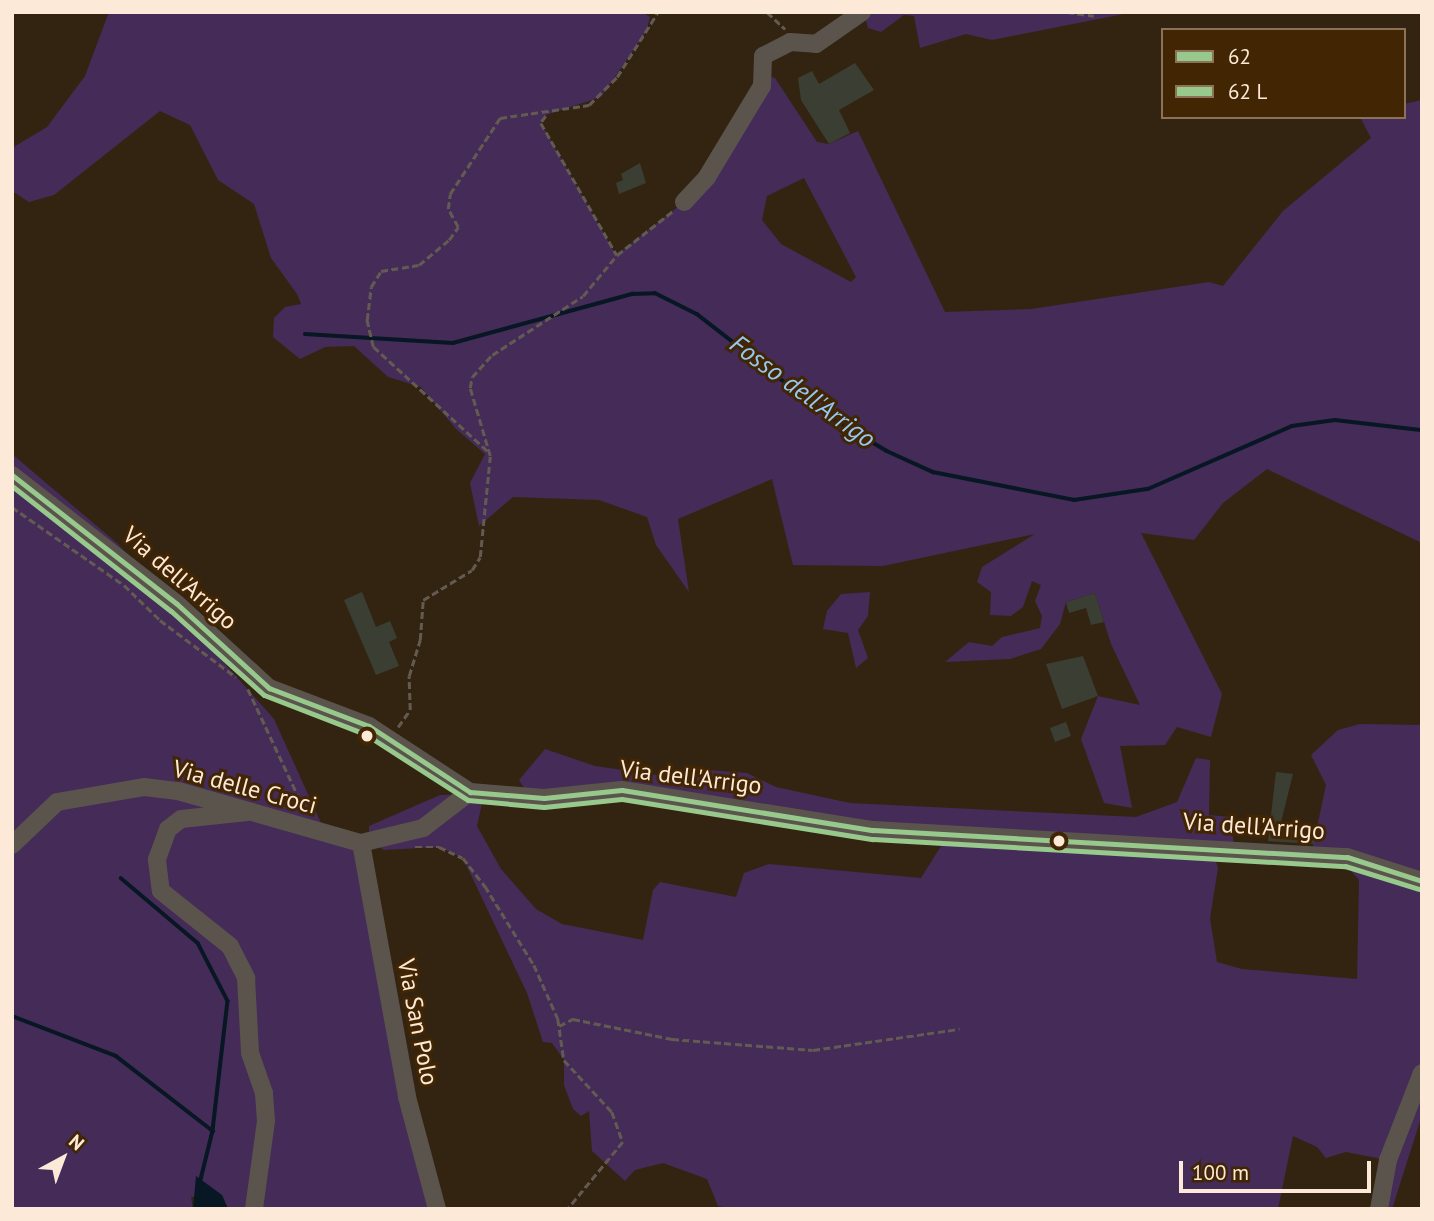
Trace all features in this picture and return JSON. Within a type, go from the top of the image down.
[{"type":"street","points":[[684,202],[707,177],[762,86],[763,56],[790,42],[816,44],[862,12]]},
{"type":"street","name":"Via dell'Arrigo","points":[[12,475],[177,604],[260,681],[388,737],[470,792],[544,798],[622,790],[873,830],[1347,857],[1422,881]]},
{"type":"street","name":"Via delle Croci","points":[[12,845],[57,802],[83,795],[144,788],[178,791],[313,832],[360,843],[423,828],[470,792]]},
{"type":"street","points":[[247,812],[181,819],[168,829],[157,860],[161,891],[230,946],[246,978],[250,1053],[264,1093],[266,1121],[254,1209]]},
{"type":"street","name":"Via San Polo","points":[[360,843],[407,1097],[437,1209]]},
{"type":"street","points":[[1379,1209],[1388,1160],[1422,1073]]},
{"type":"path","points":[[487,451],[373,347],[366,305],[381,271],[419,265],[450,240],[458,227],[448,209],[450,194],[500,118],[546,115],[601,97],[658,12]]},
{"type":"path","points":[[767,12],[790,42]]},
{"type":"path","points":[[1067,12],[1094,16]]},
{"type":"path","points":[[546,115],[541,123],[617,255]]},
{"type":"path","points":[[388,737],[410,710],[409,676],[420,640],[423,600],[472,570],[480,557],[487,451],[470,388],[472,377],[492,355],[583,296],[617,255],[684,202]]},
{"type":"path","points":[[12,507],[124,585],[232,678]]},
{"type":"path","points":[[246,685],[313,832]]},
{"type":"path","points":[[404,848],[439,847],[463,858],[534,965],[559,1026],[564,1060],[617,1124],[623,1142],[613,1159],[568,1209]]},
{"type":"path","points":[[559,1026],[573,1019],[672,1039],[813,1050],[959,1029]]},
{"type":"shaded area","points":[[109,12],[642,12],[650,17],[646,32],[601,97],[546,115],[541,123],[616,255],[684,202],[763,75],[775,78],[817,142],[829,144],[858,131],[945,312],[1031,309],[1209,282],[1223,286],[1283,211],[1371,138],[1361,119],[1406,119],[1406,104],[1422,100],[1422,543],[1267,469],[1223,503],[1194,540],[1141,533],[1222,694],[1211,737],[1177,727],[1165,745],[1120,746],[1132,808],[1104,803],[1081,739],[1098,696],[1140,705],[1111,644],[1095,593],[1066,602],[1060,624],[1041,649],[1010,659],[945,662],[969,642],[992,646],[1002,637],[1040,628],[1042,616],[1035,601],[1041,585],[1032,581],[1023,607],[1011,616],[990,615],[991,592],[977,582],[982,567],[1035,534],[883,566],[793,565],[772,479],[678,519],[689,592],[656,545],[647,517],[599,500],[513,497],[479,526],[470,483],[485,454],[456,429],[421,387],[388,377],[354,346],[325,347],[300,359],[273,337],[274,318],[285,307],[301,304],[297,294],[271,258],[254,204],[218,180],[190,125],[160,111],[54,195],[29,202],[12,191],[12,148],[47,127],[85,76]],"holes":[[[804,178],[856,277],[851,282],[781,244],[762,220],[767,196]]]},
{"type":"shaded area","points":[[864,12],[1134,12],[992,40],[966,34],[920,48],[914,16],[904,15],[881,32],[868,28]]},
{"type":"shaded area","points":[[12,454],[118,544],[274,719],[321,823],[354,832],[437,1209],[228,1209],[222,1195],[191,1197],[193,1209],[12,1209]]},
{"type":"shaded area","points":[[870,592],[868,616],[858,630],[868,658],[856,668],[848,633],[823,629],[827,611],[841,594]]},
{"type":"shaded area","points":[[1360,724],[1422,725],[1422,1115],[1392,1209],[1379,1209],[1387,1160],[1346,1152],[1326,1158],[1317,1147],[1293,1136],[1278,1209],[737,1209],[718,1206],[707,1179],[663,1163],[635,1170],[625,1181],[592,1151],[589,1111],[581,1116],[573,1109],[564,1085],[564,1060],[552,1043],[543,1042],[527,993],[463,858],[439,847],[384,850],[369,840],[369,826],[440,795],[484,794],[477,826],[501,869],[536,909],[562,924],[643,940],[653,890],[660,882],[736,897],[744,873],[769,864],[921,878],[951,830],[888,828],[725,800],[527,793],[519,780],[545,749],[595,766],[671,777],[709,770],[747,773],[776,787],[850,803],[1136,817],[1177,802],[1196,758],[1210,760],[1209,815],[1231,817],[1234,849],[1212,848],[1218,868],[1210,918],[1217,962],[1242,969],[1357,979],[1359,880],[1344,863],[1311,855],[1326,785],[1311,755],[1338,730]]},
{"type":"water","points":[[196,1176],[222,1195],[228,1209],[193,1209]]},
{"type":"building","points":[[855,63],[874,90],[839,110],[850,133],[829,144],[801,100],[798,78],[812,71],[819,84]]},
{"type":"building","points":[[640,163],[646,183],[619,194],[616,183],[623,180],[621,174]]},
{"type":"building","points":[[362,592],[376,627],[390,621],[397,638],[389,642],[399,666],[376,675],[344,600]]},
{"type":"building","points":[[1095,593],[1104,622],[1091,625],[1086,608],[1069,613],[1066,602]]},
{"type":"building","points":[[1083,656],[1098,696],[1062,709],[1046,664]]},
{"type":"building","points":[[1066,722],[1071,736],[1055,742],[1050,728]]},
{"type":"building","points":[[1276,772],[1293,774],[1280,826],[1315,830],[1314,844],[1268,841]]},
{"type":"waterway","name":"Fosso dell'Arrigo","points":[[305,334],[453,343],[632,294],[655,293],[697,314],[830,417],[887,451],[933,472],[1074,500],[1148,489],[1292,426],[1335,420],[1422,430]]},
{"type":"waterway","points":[[121,878],[198,943],[228,1001],[213,1131],[201,1180]]},
{"type":"waterway","points":[[12,1016],[116,1056],[213,1131]]},
{"type":"transit line","name":"62","points":[[12,475],[177,604],[269,688],[369,726],[470,792],[544,798],[622,790],[873,830],[1347,857],[1422,881]]},
{"type":"transit line","points":[[12,486],[171,611],[264,695],[365,734],[468,800],[544,807],[622,799],[873,839],[1345,866],[1419,889]]}]
